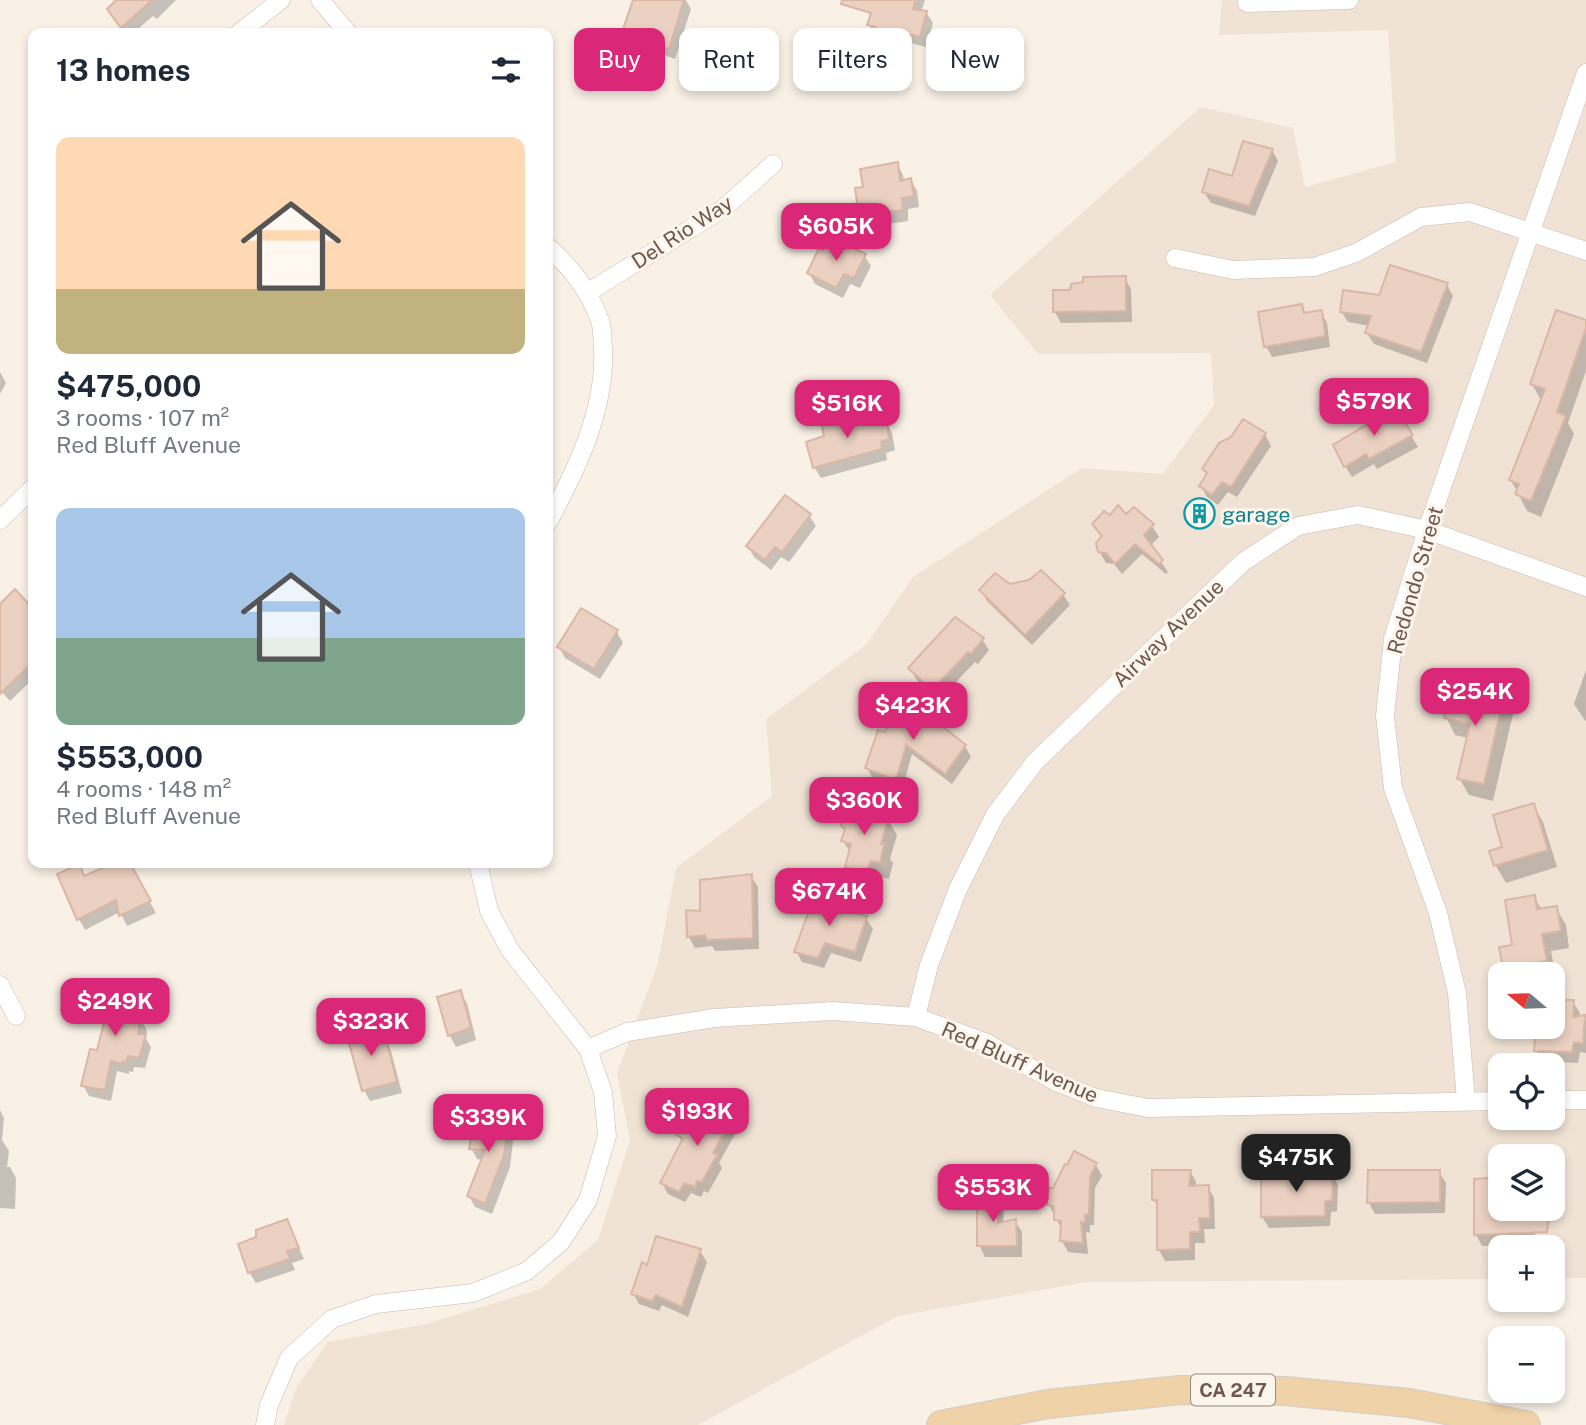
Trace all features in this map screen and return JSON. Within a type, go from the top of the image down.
[{"type":"main road","name":"CA 247","points":[[941,1425],[1048,1404],[1180,1390],[1285,1391],[1395,1402],[1526,1425]]},
{"type":"street","points":[[245,28],[281,0]]},
{"type":"street","points":[[320,0],[344,28]]},
{"type":"street","points":[[1247,3],[1349,0]]},
{"type":"street","name":"Redondo Street","points":[[1466,1101],[1457,993],[1438,913],[1393,788],[1385,716],[1393,639],[1427,530],[1586,73]]},
{"type":"street","name":"Del Rio Way","points":[[587,293],[724,208],[773,164]]},
{"type":"street","points":[[1175,258],[1233,270],[1314,268],[1356,253],[1421,217],[1470,212],[1586,251]]},
{"type":"street","points":[[553,251],[567,263],[587,293],[601,324],[604,369],[595,415],[569,484],[553,513]]},
{"type":"street","points":[[0,520],[28,493]]},
{"type":"street","name":"Airway Avenue","points":[[916,1017],[929,965],[958,889],[995,815],[1035,762],[1243,562],[1298,526],[1358,515],[1427,530],[1586,587]]},
{"type":"street","points":[[265,1425],[269,1405],[289,1358],[332,1320],[376,1304],[473,1293],[527,1271],[561,1242],[589,1200],[607,1136],[603,1092],[588,1049],[510,950],[489,911],[479,868]]},
{"type":"street","points":[[0,985],[16,1016]]},
{"type":"street","name":"Red Bluff Avenue","points":[[588,1049],[627,1032],[714,1018],[833,1011],[916,1017],[987,1043],[1056,1082],[1086,1094],[1148,1108],[1488,1101]]},
{"type":"street","points":[[1565,1100],[1586,1100]]},
{"type":"shaded area","points":[[1222,0],[1586,0],[1586,1278],[1565,1278],[1565,1235],[1488,1235],[1488,1279],[1086,1282],[898,1316],[698,1425],[284,1425],[296,1388],[328,1342],[426,1324],[540,1289],[598,1240],[630,1140],[617,1073],[658,963],[676,868],[772,796],[766,719],[866,645],[913,577],[1082,468],[1163,474],[1214,405],[1211,353],[1038,354],[990,295],[1201,107],[1293,128],[1305,187],[1396,162],[1388,30],[1219,35]]},
{"type":"building","points":[[116,0],[152,0],[121,28],[107,9]]},
{"type":"building","points":[[633,0],[684,0],[669,49],[665,48],[665,28],[623,28]]},
{"type":"building","points":[[842,0],[916,0],[913,9],[927,11],[920,37],[912,35],[912,28],[876,28],[867,25],[871,13],[841,4]]},
{"type":"building","points":[[1243,141],[1273,149],[1249,206],[1202,192],[1209,169],[1232,176]]},
{"type":"building","points":[[898,162],[900,181],[911,178],[914,196],[902,198],[903,210],[859,216],[855,188],[863,187],[860,169]]},
{"type":"building","points":[[830,237],[866,254],[854,278],[844,274],[836,288],[807,273],[819,248],[823,250]]},
{"type":"building","points":[[1390,265],[1448,283],[1421,352],[1365,333],[1371,316],[1340,312],[1343,290],[1379,295]]},
{"type":"building","points":[[1126,276],[1126,311],[1053,312],[1053,290],[1070,290],[1071,284],[1083,282],[1083,277]]},
{"type":"building","points":[[1302,304],[1304,313],[1322,310],[1325,336],[1264,347],[1258,312]]},
{"type":"building","points":[[1556,310],[1586,320],[1586,328],[1557,412],[1566,416],[1531,501],[1515,494],[1519,484],[1509,480],[1545,389],[1530,384]]},
{"type":"building","points":[[1396,407],[1413,435],[1369,459],[1366,454],[1344,467],[1333,445]]},
{"type":"building","points":[[842,415],[845,420],[854,415],[864,421],[874,416],[877,423],[887,420],[889,439],[881,442],[882,449],[813,468],[806,442],[824,436],[821,422]]},
{"type":"building","points":[[1243,419],[1266,433],[1231,487],[1222,482],[1212,495],[1199,486],[1207,473],[1202,469],[1219,443],[1231,437]]},
{"type":"building","points":[[785,495],[811,514],[782,552],[775,547],[765,560],[746,546]]},
{"type":"building","points":[[1118,505],[1126,514],[1134,507],[1154,524],[1144,535],[1163,560],[1159,564],[1135,544],[1115,564],[1106,553],[1098,552],[1096,543],[1102,536],[1092,524],[1104,511],[1110,515]]},
{"type":"building","points":[[1041,570],[1065,593],[1025,635],[979,590],[995,573],[1010,584],[1029,580]]},
{"type":"building","points":[[15,589],[28,603],[28,667],[0,694],[0,604]]},
{"type":"building","points":[[581,608],[618,630],[594,669],[557,647]]},
{"type":"building","points":[[955,617],[984,638],[971,654],[968,652],[932,690],[908,668]]},
{"type":"building","points":[[1451,683],[1504,695],[1484,784],[1457,779],[1470,724],[1444,718]]},
{"type":"building","points":[[896,701],[920,709],[966,745],[945,774],[906,745],[896,780],[865,768],[878,730],[885,732]]},
{"type":"building","points":[[1534,803],[1548,850],[1494,866],[1489,851],[1502,847],[1493,815]]},
{"type":"building","points":[[848,804],[889,816],[881,844],[884,844],[880,863],[871,861],[866,873],[845,867],[851,844],[841,841],[845,829],[841,826]]},
{"type":"building","points":[[71,868],[81,868],[84,876],[102,868],[133,868],[151,901],[119,916],[116,900],[77,920],[57,874]]},
{"type":"building","points":[[752,874],[753,938],[707,940],[705,935],[687,937],[686,910],[700,911],[700,880]]},
{"type":"building","points":[[815,894],[835,899],[831,906],[867,916],[855,952],[825,943],[818,958],[794,952]]},
{"type":"building","points":[[1535,895],[1537,909],[1557,906],[1561,931],[1542,934],[1547,961],[1502,962],[1499,947],[1512,945],[1505,900]]},
{"type":"building","points":[[114,986],[130,989],[129,993],[137,994],[133,1015],[141,1017],[138,1034],[146,1034],[139,1058],[128,1056],[127,1062],[124,1061],[123,1064],[111,1061],[105,1090],[81,1086],[90,1049],[97,1050],[107,1011],[104,1011],[109,990],[113,991]]},
{"type":"building","points":[[461,990],[471,1028],[448,1036],[437,997]]},
{"type":"building","points":[[1565,1000],[1574,1000],[1573,1017],[1585,1015],[1583,1043],[1574,1042],[1572,1052],[1534,1051],[1535,1040],[1565,1039]]},
{"type":"building","points":[[376,1024],[376,1044],[386,1038],[397,1082],[362,1091],[346,1032]]},
{"type":"building","points":[[714,1104],[735,1112],[713,1153],[717,1155],[702,1182],[697,1181],[695,1187],[684,1183],[679,1192],[660,1183],[683,1138],[676,1135],[687,1111],[705,1120]]},
{"type":"building","points":[[475,1116],[509,1121],[504,1155],[485,1204],[467,1196],[485,1150],[469,1149]]},
{"type":"building","points":[[1074,1151],[1097,1163],[1090,1176],[1089,1214],[1085,1215],[1085,1222],[1081,1222],[1083,1243],[1060,1241],[1061,1221],[1054,1220],[1054,1206],[1047,1205],[1047,1188],[1053,1188]]},
{"type":"building","points":[[1152,1170],[1191,1170],[1189,1186],[1209,1185],[1210,1218],[1199,1218],[1200,1232],[1190,1232],[1190,1249],[1157,1250],[1157,1200],[1152,1200]]},
{"type":"building","points":[[1368,1170],[1440,1170],[1440,1202],[1367,1203]]},
{"type":"building","points":[[1333,1172],[1332,1200],[1325,1201],[1325,1216],[1261,1217],[1261,1173]]},
{"type":"building","points":[[1488,1178],[1488,1221],[1548,1221],[1547,1232],[1474,1235],[1474,1179]]},
{"type":"building","points":[[977,1193],[998,1193],[998,1223],[1016,1219],[1017,1246],[977,1246]]},
{"type":"building","points":[[287,1219],[299,1248],[287,1251],[290,1259],[248,1273],[238,1244],[256,1237],[256,1230]]},
{"type":"building","points":[[656,1236],[701,1249],[682,1307],[656,1295],[652,1301],[631,1294],[642,1262],[647,1265]]},
{"type":"place","name":"garage","points":[[1199,514]]}]
